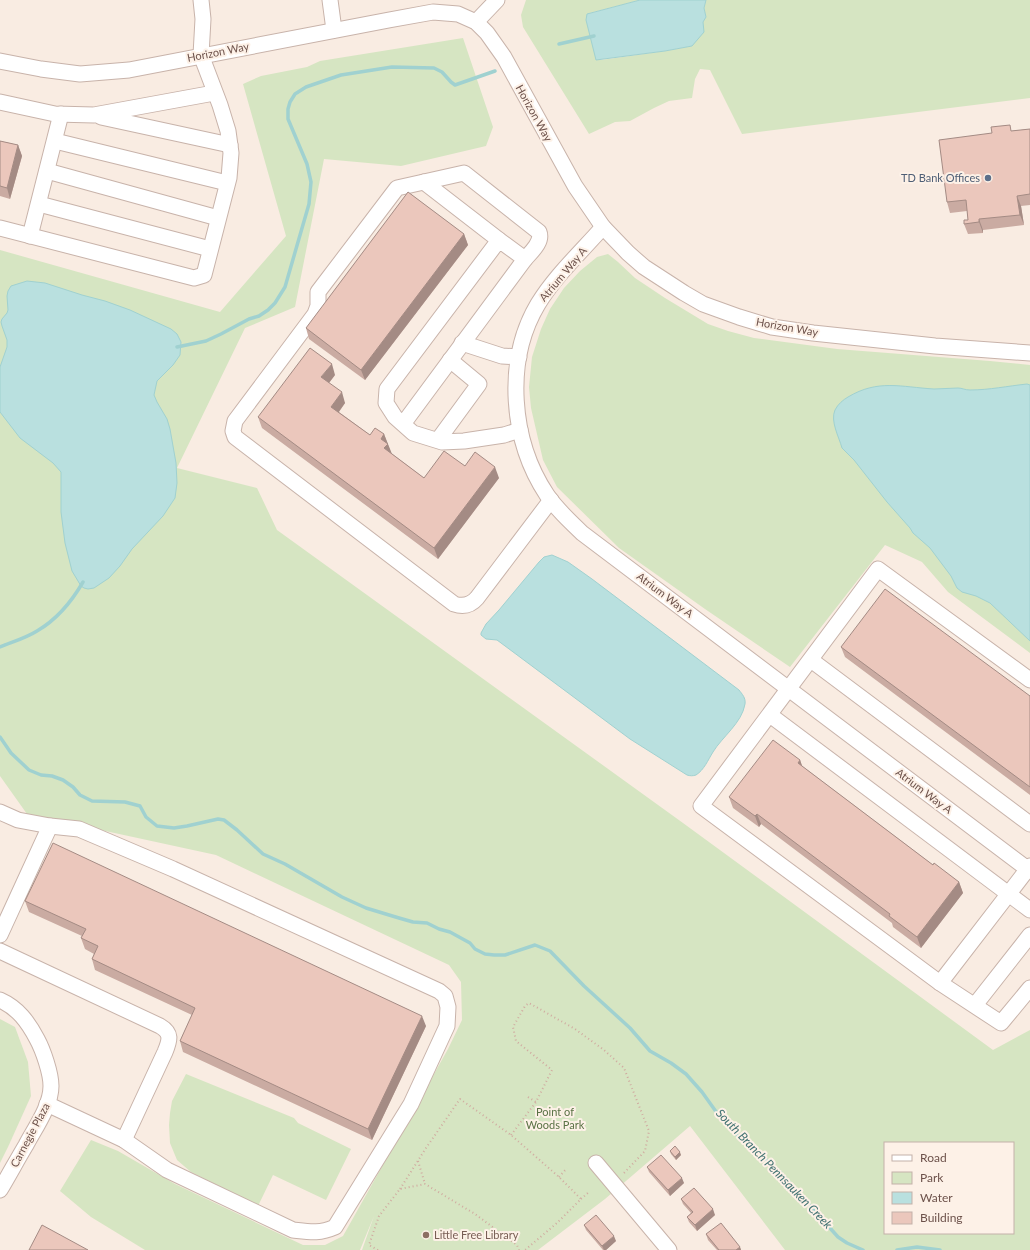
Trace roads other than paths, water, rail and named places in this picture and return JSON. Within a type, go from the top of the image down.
[{"type":"street","points":[[0,228],[194,278],[204,275],[227,183],[231,153],[228,132],[220,105],[214,93],[201,56],[203,19],[201,0]]},
{"type":"street","points":[[330,0],[334,30]]},
{"type":"street","points":[[476,22],[497,0]]},
{"type":"street","name":"Horizon Way","points":[[0,61],[41,69],[80,74],[129,70],[433,12],[458,14],[476,22],[487,33],[504,57],[575,186],[603,227],[628,253],[644,267],[664,281],[703,304],[772,327],[813,333],[935,346],[1030,353]]},
{"type":"street","points":[[94,115],[214,93]]},
{"type":"street","points":[[0,102],[55,114],[94,115],[230,145]]},
{"type":"street","points":[[30,236],[61,114]]},
{"type":"street","points":[[54,141],[227,183]]},
{"type":"street","points":[[47,171],[218,218]]},
{"type":"street","points":[[402,424],[540,240],[539,232],[464,173],[397,188],[318,292],[318,306],[315,314],[234,421],[234,434],[235,437],[454,604],[460,606],[473,602],[551,500]]},
{"type":"street","points":[[424,182],[525,259]]},
{"type":"street","points":[[39,204],[210,249]]},
{"type":"street","name":"Atrium Way A","points":[[603,227],[554,282],[538,304],[525,331],[519,357],[516,386],[520,430],[527,456],[551,500],[565,517],[582,533],[1029,869]]},
{"type":"street","points":[[499,240],[387,388],[386,403],[395,418],[413,433],[442,442],[464,441],[504,435],[520,430]]},
{"type":"street","points":[[462,343],[502,356],[519,357]]},
{"type":"street","points":[[438,440],[479,384],[450,360]]},
{"type":"street","points":[[1030,680],[878,569],[701,806],[940,983],[1001,1023],[1030,988]]},
{"type":"street","points":[[810,660],[1030,824]]},
{"type":"street","points":[[770,715],[1030,910]]},
{"type":"street","points":[[0,812],[18,820],[79,830],[173,869],[439,991],[446,996],[448,1007],[447,1026],[411,1104],[334,1227],[326,1231],[314,1232],[294,1230],[167,1170],[124,1140],[47,1104]]},
{"type":"street","points":[[0,936],[50,826]]},
{"type":"street","points":[[940,983],[1029,869]]},
{"type":"street","points":[[975,1005],[1030,935]]},
{"type":"street","points":[[0,951],[160,1026],[169,1034],[169,1041],[165,1052],[124,1140]]},
{"type":"street","name":"Carnegie Plaza","points":[[0,1000],[18,1011],[30,1025],[40,1044],[47,1064],[51,1086],[47,1104],[38,1123],[0,1190]]},
{"type":"street","points":[[596,1163],[669,1250]]},
{"type":"water","points":[[640,0],[706,0],[704,8],[706,17],[703,22],[704,32],[692,46],[596,60],[586,20],[587,14]]},
{"type":"water","points":[[27,281],[45,283],[130,310],[171,329],[177,334],[181,342],[180,355],[173,365],[157,381],[154,395],[167,419],[170,429],[176,463],[177,483],[175,498],[163,516],[132,549],[120,566],[109,578],[94,588],[88,589],[81,586],[72,571],[65,543],[61,512],[61,472],[53,463],[20,438],[0,412],[0,367],[7,347],[7,340],[1,322],[8,310],[7,296],[11,286]]},
{"type":"water","points":[[1027,384],[1030,385],[1030,641],[990,603],[976,596],[962,592],[957,588],[951,576],[930,548],[913,533],[854,460],[842,448],[834,419],[835,410],[842,401],[859,391],[880,386],[934,389],[958,388],[970,390],[991,389]]},
{"type":"water","points":[[552,555],[568,562],[592,579],[739,690],[745,700],[740,717],[736,724],[717,746],[704,768],[696,775],[687,775],[630,739],[497,640],[486,639],[481,635],[486,624],[539,562],[544,557]]},
{"type":"waterway","points":[[559,44],[594,36]]},
{"type":"waterway","points":[[177,347],[206,341],[249,319],[259,316],[275,303],[285,287],[309,204],[311,182],[307,164],[288,119],[288,109],[295,94],[306,87],[341,75],[392,67],[434,68],[442,72],[455,85],[495,71]]},
{"type":"waterway","points":[[0,647],[24,638],[44,627],[69,603],[83,582]]},
{"type":"waterway","name":"South Branch Pennsauken Creek","points":[[0,737],[11,753],[29,770],[41,775],[52,776],[63,780],[73,787],[80,795],[92,801],[125,802],[140,806],[146,817],[157,826],[174,828],[218,819],[224,820],[263,854],[285,864],[342,897],[366,908],[413,922],[427,923],[439,929],[450,932],[470,943],[475,949],[485,954],[505,955],[535,945],[550,951],[584,986],[630,1028],[650,1051],[686,1074],[702,1092],[717,1113],[737,1135],[779,1171],[838,1237],[863,1250]]},
{"type":"waterway","name":"South Branch Pennsauken Creek","points":[[897,1250],[917,1247],[940,1250]]},
{"type":"place","name":"TD Bank Offices","points":[[988,178]]},
{"type":"place","name":"Little Free Library","points":[[426,1235]]},
{"type":"park label","name":"Point of Woods Park","points":[[555,1118]]}]
